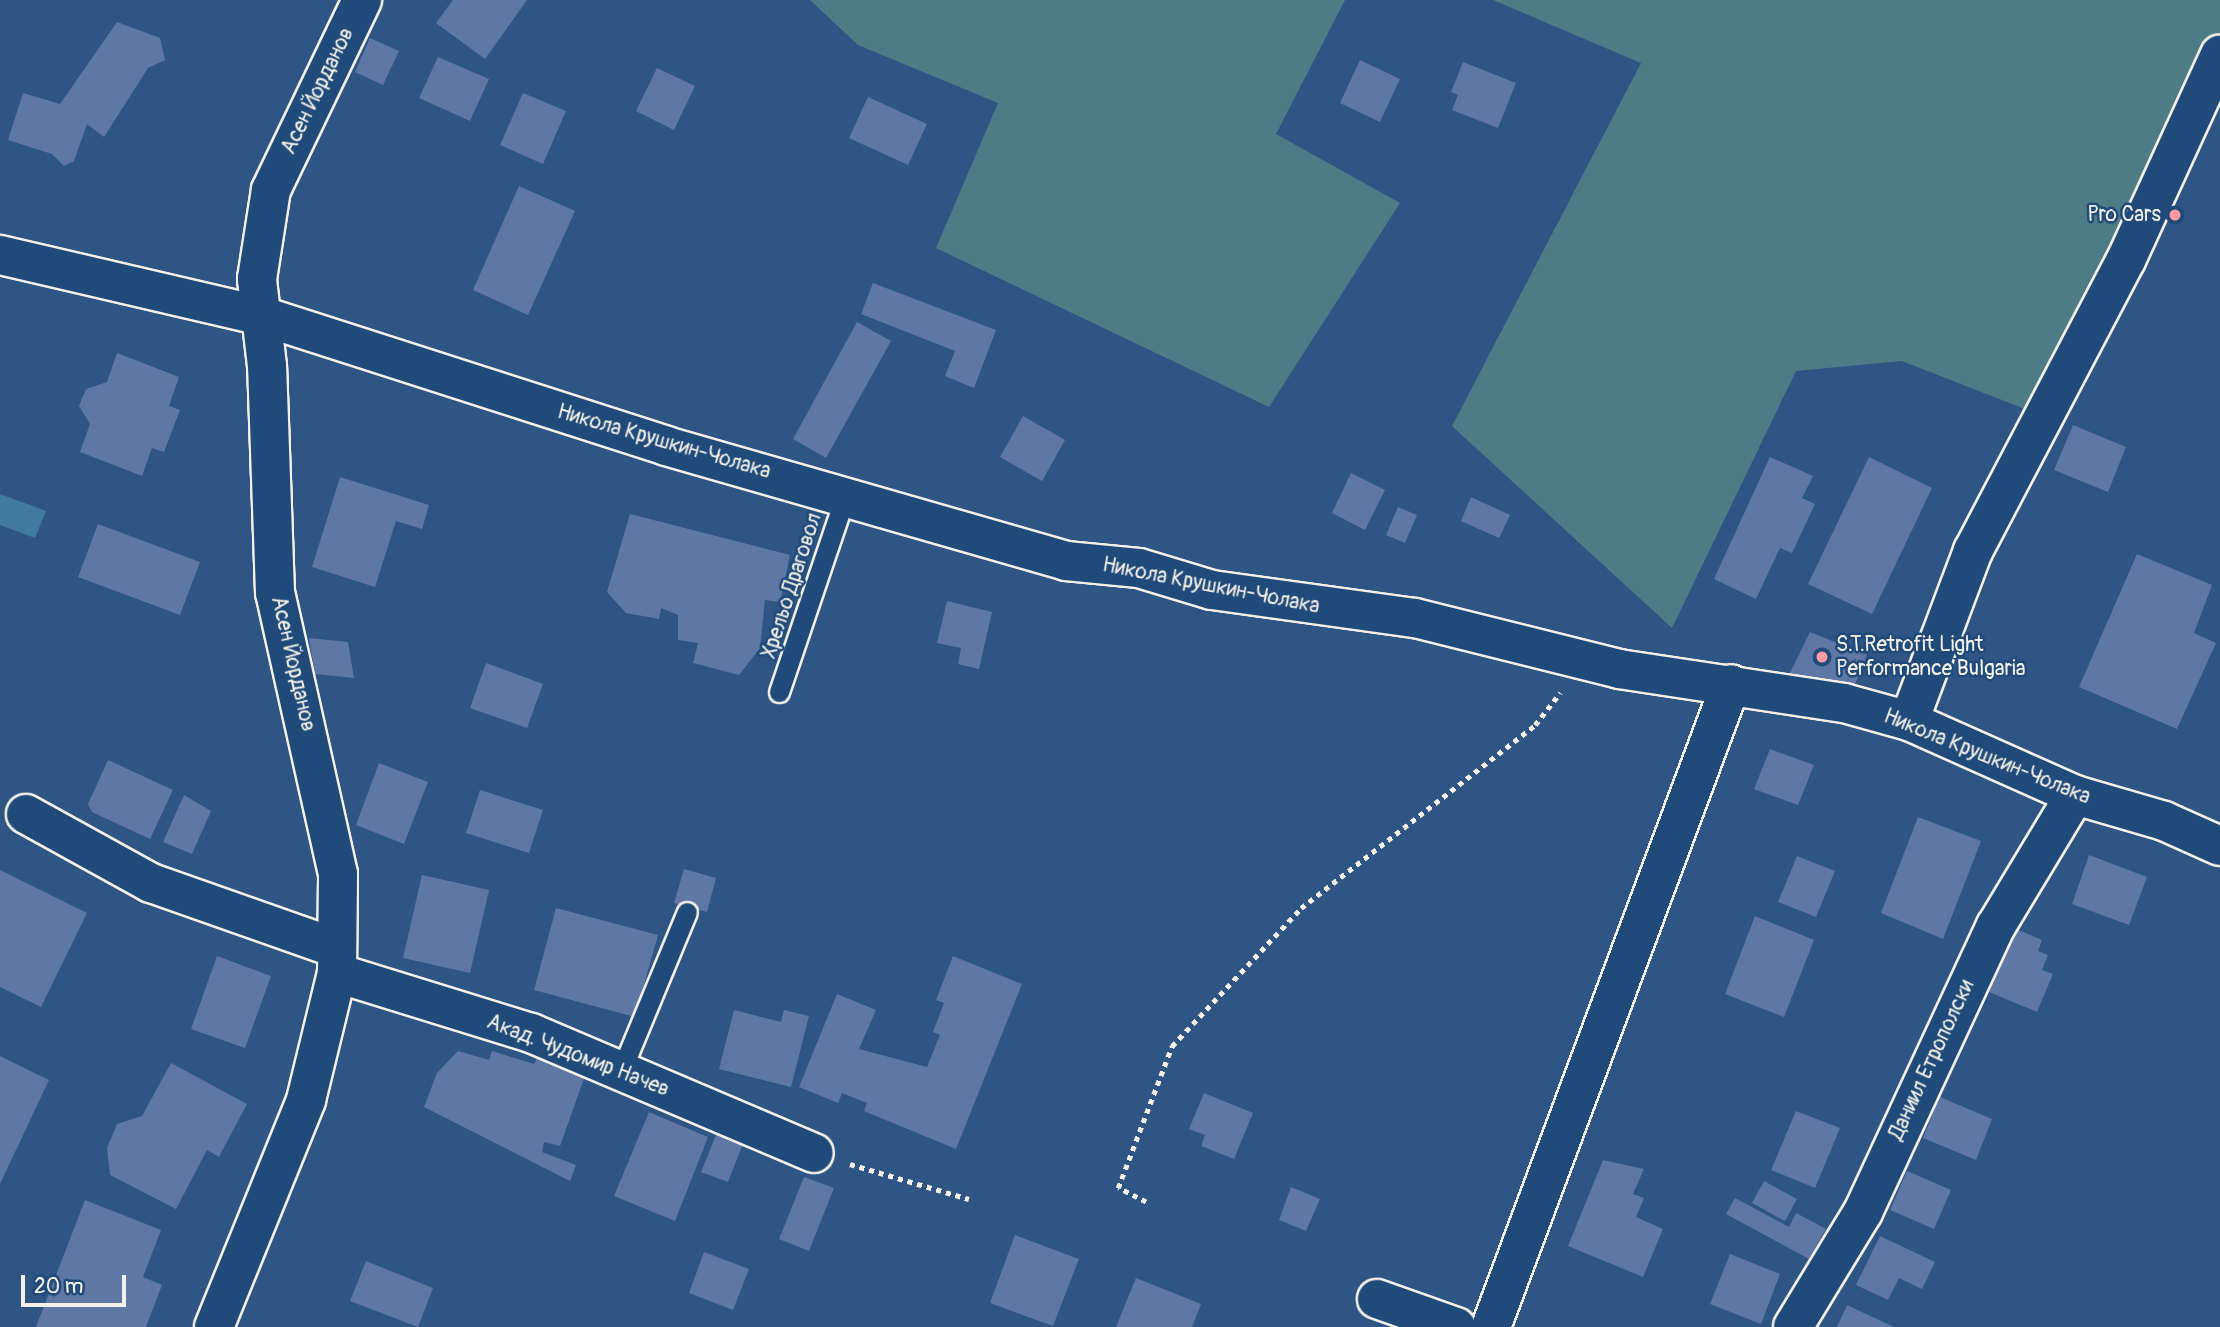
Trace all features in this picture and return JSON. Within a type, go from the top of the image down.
[{"type":"street","name":"Асен Йорданов","points":[[214,1327],[306,1100],[336,960],[338,874],[275,593],[259,243],[271,190],[362,0]]},
{"type":"street","points":[[1909,720],[1973,551],[2126,260],[2220,55]]},
{"type":"street","name":"Никола Крушкин-Чолака","points":[[0,255],[262,316],[666,446],[846,494],[1066,561],[1139,568],[1236,594],[1415,618],[1585,662],[1731,684],[1909,720],[2075,795],[2164,821],[2220,846]]},
{"type":"street","points":[[1491,1327],[1731,684]]},
{"type":"street","name":"Даниил Етрополски","points":[[1793,1327],[1863,1212],[1996,926],[2075,795]]},
{"type":"street","name":"Акад. Чудомир Начев","points":[[26,814],[151,883],[336,960],[531,1033],[814,1153]]},
{"type":"street","points":[[1377,1299],[1456,1327]]},
{"type":"lane","name":"Хрельо Драговол","points":[[779,692],[846,494]]},
{"type":"lane","points":[[621,1071],[687,912]]},
{"type":"path","points":[[1146,1202],[1118,1188],[1172,1046],[1301,908],[1535,725],[1585,662]]},
{"type":"path","points":[[814,1153],[969,1199]]},
{"type":"green space","points":[[810,0],[1345,0],[1276,134],[1400,203],[1269,407],[936,248],[998,103],[858,45]]},
{"type":"green space","points":[[1493,0],[2220,0],[2220,49],[2030,411],[1902,361],[1796,371],[1672,628],[1452,426],[1641,63]]},
{"type":"water","points":[[0,494],[46,511],[35,538],[0,525]]},
{"type":"building","points":[[453,0],[527,0],[485,59],[436,23]]},
{"type":"building","points":[[117,22],[160,38],[165,60],[148,68],[104,137],[87,124],[74,161],[64,166],[52,154],[8,140],[23,93],[60,104]]},
{"type":"building","points":[[370,38],[399,51],[383,85],[355,72]]},
{"type":"building","points":[[438,57],[489,79],[470,121],[419,98]]},
{"type":"building","points":[[1360,60],[1400,79],[1380,122],[1340,103]]},
{"type":"building","points":[[1463,62],[1516,83],[1498,128],[1452,110],[1458,95],[1451,92]]},
{"type":"building","points":[[657,68],[695,86],[674,130],[636,111]]},
{"type":"building","points":[[523,93],[566,111],[543,164],[500,145]]},
{"type":"building","points":[[868,97],[927,124],[908,165],[849,138]]},
{"type":"building","points":[[519,186],[575,211],[528,315],[473,290]]},
{"type":"building","points":[[873,283],[996,330],[974,388],[945,376],[955,351],[861,314]]},
{"type":"building","points":[[857,322],[891,341],[826,458],[793,439]]},
{"type":"building","points":[[117,353],[179,377],[169,406],[180,410],[164,452],[152,448],[142,476],[80,452],[90,424],[79,406],[86,389],[107,382]]},
{"type":"building","points":[[1023,416],[1065,440],[1042,481],[1000,457]]},
{"type":"building","points":[[2073,425],[2126,447],[2108,492],[2054,470]]},
{"type":"building","points":[[1770,457],[1813,476],[1802,498],[1815,504],[1792,553],[1780,548],[1756,599],[1714,579]]},
{"type":"building","points":[[1869,457],[1932,488],[1872,614],[1808,584]]},
{"type":"building","points":[[1351,473],[1385,490],[1365,530],[1332,513]]},
{"type":"building","points":[[340,477],[429,505],[422,529],[396,521],[375,587],[312,567]]},
{"type":"building","points":[[1471,497],[1510,515],[1499,538],[1461,521]]},
{"type":"building","points":[[1398,507],[1417,515],[1405,543],[1386,535]]},
{"type":"building","points":[[630,514],[790,555],[780,602],[765,600],[760,648],[739,675],[693,663],[698,643],[678,640],[678,615],[661,608],[659,619],[626,613],[607,592]]},
{"type":"building","points":[[98,524],[200,562],[180,615],[78,577]]},
{"type":"building","points":[[2137,554],[2212,585],[2194,633],[2216,643],[2177,729],[2079,687]]},
{"type":"building","points":[[947,601],[992,612],[979,669],[958,664],[961,648],[937,643]]},
{"type":"building","points":[[1810,632],[1867,655],[1853,689],[1787,679]]},
{"type":"building","points":[[309,638],[348,642],[354,678],[315,674]]},
{"type":"building","points":[[486,663],[543,684],[527,728],[470,708]]},
{"type":"building","points":[[1770,749],[1814,765],[1798,805],[1754,789]]},
{"type":"building","points":[[108,760],[173,790],[150,839],[92,812],[88,804]]},
{"type":"building","points":[[379,763],[428,782],[404,844],[356,825]]},
{"type":"building","points":[[480,790],[543,810],[529,853],[466,833]]},
{"type":"building","points":[[184,795],[211,811],[192,854],[163,842]]},
{"type":"building","points":[[1918,817],[1981,841],[1943,939],[1881,913]]},
{"type":"building","points":[[2089,855],[2147,877],[2129,925],[2072,904]]},
{"type":"building","points":[[1797,856],[1835,871],[1816,917],[1778,902]]},
{"type":"building","points":[[684,869],[716,878],[707,912],[674,903]]},
{"type":"building","points":[[0,870],[87,913],[41,1007],[0,987]]},
{"type":"building","points":[[422,875],[489,890],[470,973],[403,958]]},
{"type":"building","points":[[556,908],[658,935],[635,1017],[534,990]]},
{"type":"building","points":[[1755,916],[1814,940],[1784,1017],[1725,994]]},
{"type":"building","points":[[2016,929],[2042,940],[2038,951],[2048,955],[2042,970],[2053,974],[2037,1012],[1989,992]]},
{"type":"building","points":[[217,956],[271,976],[245,1048],[191,1029]]},
{"type":"building","points":[[953,956],[1022,984],[956,1149],[864,1111],[867,1103],[842,1093],[838,1103],[799,1087],[837,994],[876,1010],[859,1049],[927,1067],[940,1035],[933,1032],[944,1003],[936,1000]]},
{"type":"building","points":[[734,1010],[781,1022],[784,1010],[809,1016],[791,1087],[719,1069]]},
{"type":"building","points":[[458,1051],[489,1060],[492,1051],[534,1064],[540,1053],[587,1070],[560,1146],[544,1142],[542,1152],[576,1165],[570,1181],[424,1107],[437,1073]]},
{"type":"building","points":[[0,1056],[49,1080],[0,1184]]},
{"type":"building","points":[[171,1063],[247,1104],[219,1157],[207,1150],[176,1209],[110,1175],[107,1148],[117,1124],[142,1116]]},
{"type":"building","points":[[1204,1093],[1253,1113],[1234,1159],[1201,1146],[1205,1135],[1189,1129]]},
{"type":"building","points":[[1940,1097],[1992,1119],[1976,1160],[1923,1138]]},
{"type":"building","points":[[1796,1111],[1840,1128],[1815,1188],[1771,1170]]},
{"type":"building","points":[[649,1112],[708,1137],[675,1221],[614,1196]]},
{"type":"building","points":[[718,1130],[744,1141],[728,1182],[701,1172]]},
{"type":"building","points":[[1603,1160],[1644,1169],[1633,1194],[1644,1198],[1636,1217],[1663,1229],[1643,1277],[1568,1246]]},
{"type":"building","points":[[1907,1171],[1951,1190],[1934,1229],[1890,1210]]},
{"type":"building","points":[[804,1177],[834,1188],[809,1251],[779,1239]]},
{"type":"building","points":[[1764,1181],[1797,1199],[1785,1221],[1752,1203]]},
{"type":"building","points":[[1291,1187],[1320,1199],[1306,1231],[1279,1220]]},
{"type":"building","points":[[1735,1198],[1789,1227],[1796,1213],[1826,1229],[1809,1259],[1726,1214]]},
{"type":"building","points":[[85,1200],[161,1230],[143,1277],[162,1285],[146,1327],[36,1327]]},
{"type":"building","points":[[1015,1235],[1079,1259],[1053,1326],[990,1303]]},
{"type":"building","points":[[1880,1236],[1935,1262],[1922,1289],[1899,1278],[1888,1300],[1856,1285]]},
{"type":"building","points":[[704,1252],[749,1269],[733,1310],[689,1293]]},
{"type":"building","points":[[1730,1254],[1780,1274],[1761,1324],[1710,1304]]},
{"type":"building","points":[[366,1261],[433,1288],[418,1327],[350,1301]]},
{"type":"building","points":[[1136,1278],[1201,1304],[1192,1327],[1116,1327]]},
{"type":"building","points":[[1847,1305],[1894,1327],[1837,1327]]},
{"type":"place","name":"Pro Cars","points":[[2175,215]]},
{"type":"place","name":"S.T.Retrofit Light Performance Bulgaria","points":[[1822,657]]}]
